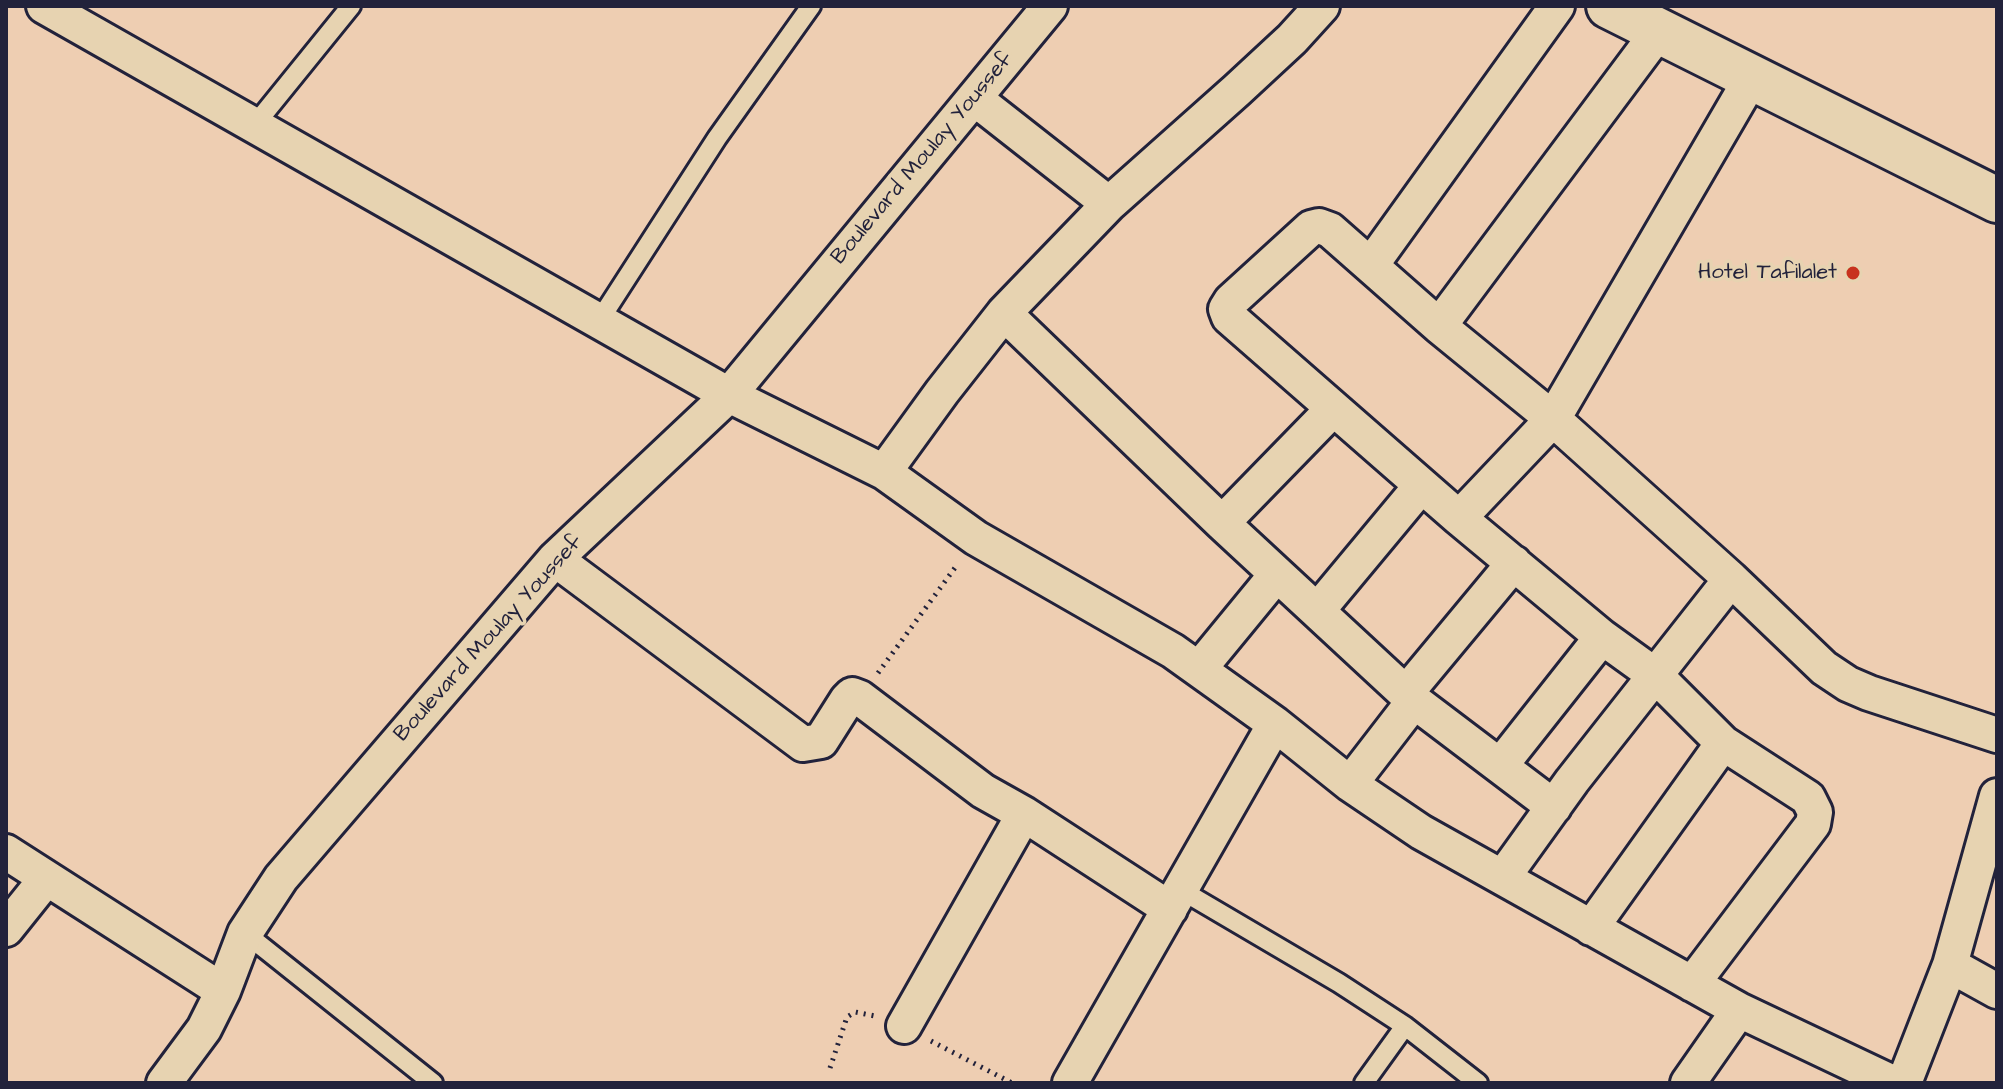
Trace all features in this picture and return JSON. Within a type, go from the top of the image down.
[{"type":"main road","points":[[1609,6],[1997,200]]},
{"type":"street","points":[[44,6],[729,395],[884,472],[976,538],[1173,651],[1275,724],[1350,784],[1421,832],[1739,1010],[1893,1083]]},
{"type":"street","name":"Boulevard Moulay Youssef","points":[[164,1083],[204,1029],[223,991],[245,933],[281,878],[555,559],[729,395],[1050,6]]},
{"type":"street","points":[[884,472],[1004,313],[1109,204],[1259,70],[1322,6]]},
{"type":"street","points":[[1371,265],[1557,6]]},
{"type":"street","points":[[1439,326],[1659,31]]},
{"type":"street","points":[[1459,518],[1553,419],[1752,77]]},
{"type":"street","points":[[974,98],[1109,204]]},
{"type":"street","points":[[1692,984],[1813,824],[1815,812],[1808,798],[1723,743],[1656,676],[1602,637],[1459,518],[1229,317],[1226,309],[1311,228],[1319,226],[1330,230],[1439,326],[1553,419],[1731,579],[1824,668],[1848,684],[1902,706],[1997,735]]},
{"type":"street","points":[[1004,313],[1222,523],[1410,697],[1554,807]]},
{"type":"street","points":[[1222,523],[1333,409]]},
{"type":"street","points":[[1317,611],[1421,486]]},
{"type":"street","points":[[555,559],[803,744],[821,741],[847,700],[852,695],[860,698],[983,791],[1175,899]]},
{"type":"street","points":[[1350,784],[1410,697],[1514,563]]},
{"type":"street","points":[[1199,669],[1277,574]]},
{"type":"street","points":[[1503,877],[1731,579]]},
{"type":"street","points":[[1500,766],[1602,637]]},
{"type":"street","points":[[1070,1083],[1275,724]]},
{"type":"street","points":[[1591,928],[1723,743]]},
{"type":"street","points":[[1904,1083],[1950,965],[1996,810]]},
{"type":"street","points":[[904,1026],[1024,814]]},
{"type":"street","points":[[6,852],[223,991]]},
{"type":"street","points":[[6,929],[46,879]]},
{"type":"street","points":[[1950,965],[1997,991]]},
{"type":"street","points":[[1688,1083],[1739,1010]]},
{"type":"lane","points":[[253,127],[351,6]]},
{"type":"lane","points":[[599,321],[717,138],[811,6]]},
{"type":"lane","points":[[1175,899],[1339,983],[1405,1026],[1478,1083]]},
{"type":"lane","points":[[245,933],[433,1083]]},
{"type":"lane","points":[[1364,1083],[1405,1026]]},
{"type":"path","points":[[860,698],[976,538]]},
{"type":"place","name":"Hotel Tafilalet","points":[[1853,273]]}]
